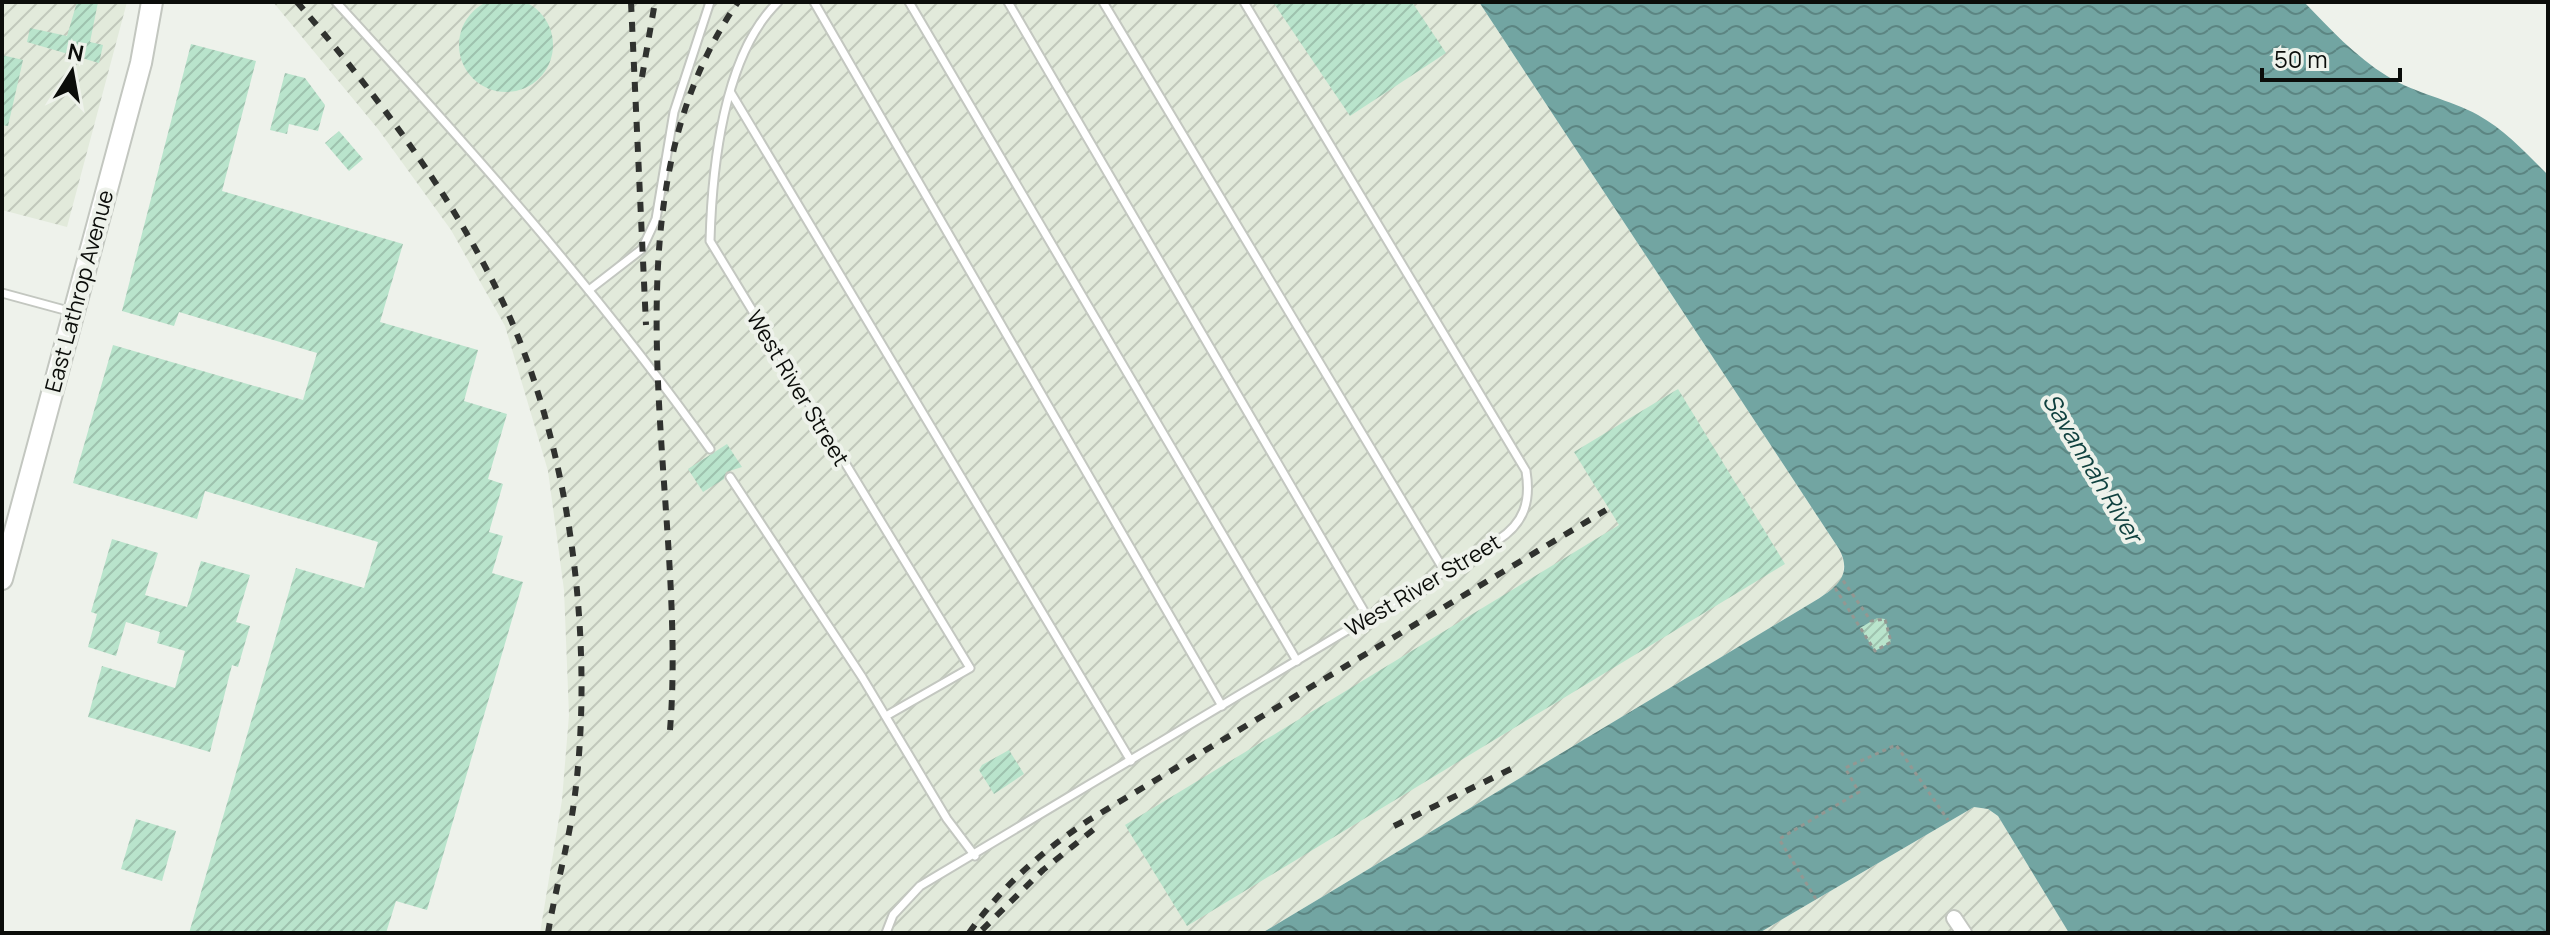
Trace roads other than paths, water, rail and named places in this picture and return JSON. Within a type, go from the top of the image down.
[{"type":"street","name":"East Lathrop Avenue","points":[[2,579],[141,63],[152,2]]},
{"type":"street","points":[[1954,918],[1964,933]]},
{"type":"lane","points":[[336,2],[488,167],[660,376],[710,449]]},
{"type":"lane","points":[[589,290],[642,249],[656,219],[674,112],[710,2]]},
{"type":"lane","name":"West River Street","points":[[778,2],[757,27],[731,93],[712,173],[710,241],[970,668],[886,716]]},
{"type":"lane","points":[[814,2],[1222,706]]},
{"type":"lane","points":[[909,2],[1297,661]]},
{"type":"lane","points":[[1008,2],[1368,618]]},
{"type":"lane","points":[[1103,2],[1445,572]]},
{"type":"lane","name":"West River Street","points":[[886,933],[893,915],[920,886],[975,856],[1445,572],[1513,530],[1524,515],[1529,490],[1526,471],[1244,2]]},
{"type":"lane","points":[[731,93],[1131,761]]},
{"type":"lane","points":[[2,293],[74,312]]},
{"type":"lane","points":[[730,477],[886,716],[947,819],[975,856]]},
{"type":"water","name":"Savannah River","points":[[1479,2],[2304,2],[2354,51],[2387,76],[2467,109],[2506,135],[2548,175],[2548,933],[2069,933],[1998,816],[1988,809],[1974,807],[1759,933],[1262,933],[1813,602],[1834,587],[1843,574],[1843,558],[1839,549]]},
{"type":"railway","points":[[297,2],[413,149],[464,229],[507,311],[548,427],[563,490],[573,555],[582,685],[573,809],[548,933]]},
{"type":"railway","points":[[631,2],[646,325]]},
{"type":"railway","points":[[642,77],[655,2]]},
{"type":"railway","points":[[670,730],[672,640],[657,356],[658,262],[669,170],[695,83],[738,2]]},
{"type":"railway","points":[[969,933],[1023,871],[1089,820],[1606,510]]},
{"type":"railway","points":[[1394,826],[1513,768]]},
{"type":"railway","points":[[982,930],[1043,870],[1098,826]]}]
